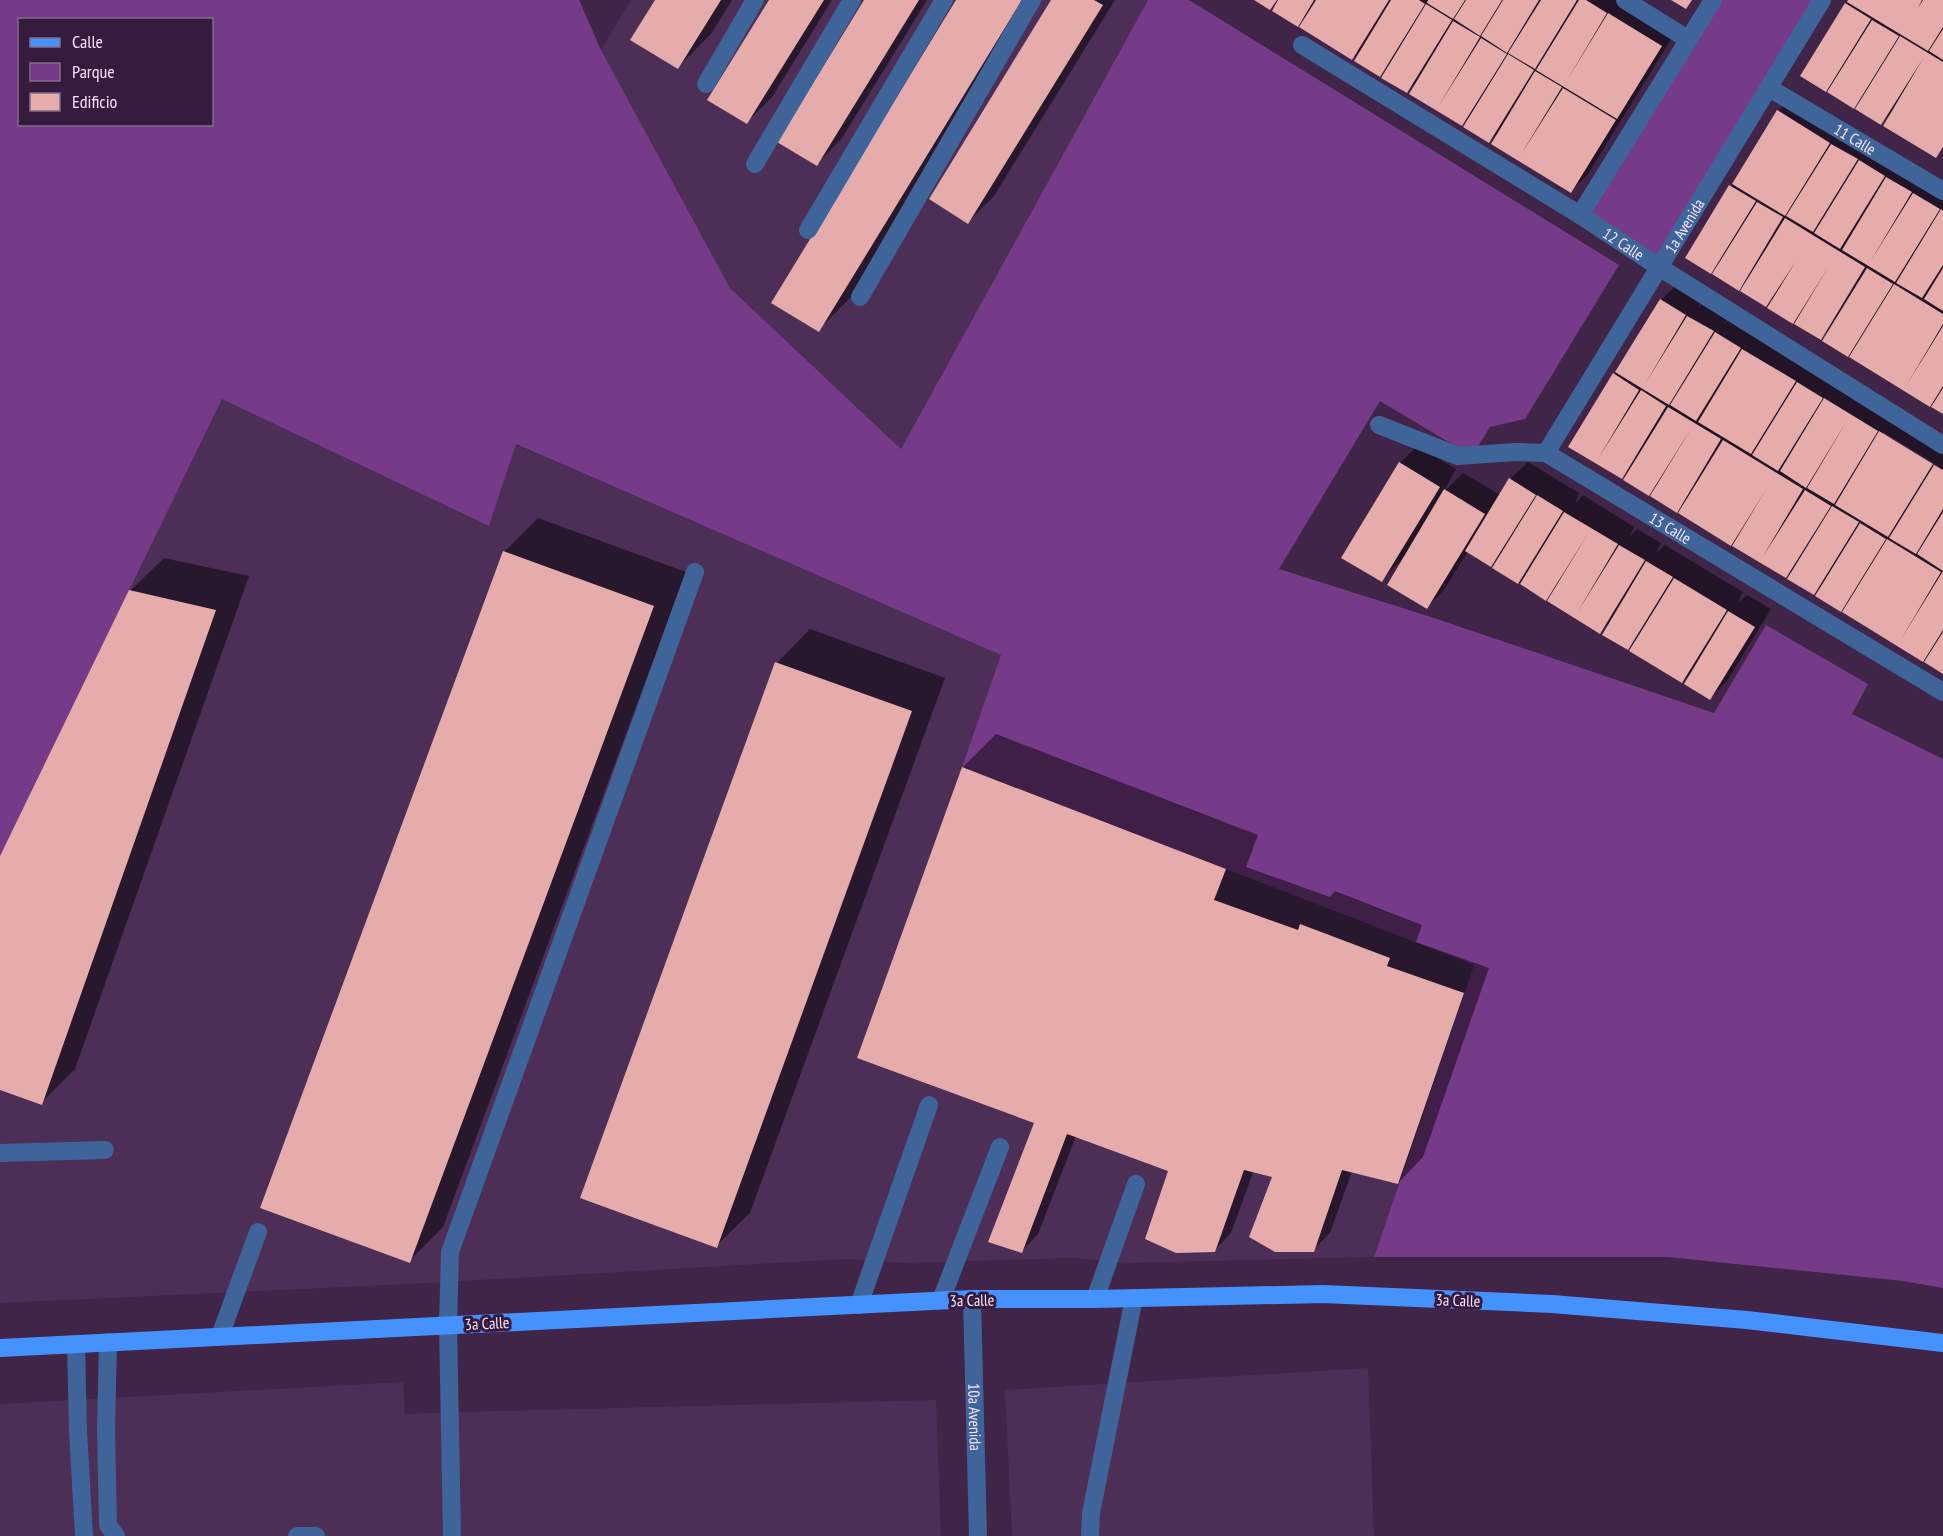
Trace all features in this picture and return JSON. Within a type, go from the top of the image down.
[{"type":"main road","name":"3a Calle","points":[[0,1348],[941,1300],[1323,1294],[1552,1304],[1747,1320],[1943,1343]]},
{"type":"street","points":[[706,84],[755,0]]},
{"type":"street","points":[[755,164],[852,0]]},
{"type":"street","points":[[808,230],[944,0]]},
{"type":"street","points":[[860,297],[1032,0]]},
{"type":"street","points":[[1625,0],[1689,40]]},
{"type":"street","points":[[1580,215],[1713,0]]},
{"type":"street","name":"1a Avenida","points":[[1546,453],[1822,0]]},
{"type":"street","name":"12 Calle","points":[[1302,45],[1580,215],[1943,445]]},
{"type":"street","name":"11 Calle","points":[[1769,88],[1943,191]]},
{"type":"street","name":"13 Calle","points":[[1379,425],[1458,456],[1515,452],[1546,453],[1943,692]]},
{"type":"street","points":[[452,1536],[448,1325],[450,1252],[695,572]]},
{"type":"street","points":[[859,1305],[929,1105]]},
{"type":"street","points":[[941,1300],[1000,1147]]},
{"type":"street","points":[[0,1153],[105,1150]]},
{"type":"street","points":[[1095,1299],[1136,1184]]},
{"type":"street","points":[[220,1336],[258,1232]]},
{"type":"street","points":[[1090,1536],[1091,1513],[1134,1298]]},
{"type":"street","name":"10a Avenida","points":[[972,1299],[978,1536]]},
{"type":"street","points":[[108,1342],[106,1430],[108,1525],[116,1536]]},
{"type":"street","points":[[76,1344],[84,1536]]},
{"type":"street","points":[[297,1536],[316,1536]]},
{"type":"shaded area","points":[[631,0],[1148,0],[901,449],[730,288],[601,50]]},
{"type":"shaded area","points":[[222,398],[489,526],[515,444],[1002,655],[962,767],[1474,965],[1374,1257],[1128,1263],[1073,1258],[903,1263],[847,1259],[410,1284],[0,1303],[0,856]]},
{"type":"shaded area","points":[[1368,1368],[1374,1536],[1012,1536],[1005,1390]]},
{"type":"shaded area","points":[[403,1382],[405,1414],[936,1400],[941,1536],[0,1536],[0,1404]]},
{"type":"green space","points":[[0,0],[579,0],[601,50],[730,288],[901,449],[1148,0],[1189,0],[1619,265],[1525,419],[1490,427],[1472,456],[1380,401],[1279,569],[1434,618],[1714,713],[1766,625],[1868,684],[1852,714],[1943,759],[1943,1288],[1903,1281],[1668,1257],[1374,1257],[1474,965],[962,767],[1001,655],[516,444],[489,526],[222,399],[0,856]]},
{"type":"green space","points":[[1713,0],[1822,0],[1659,267],[1580,215]]},
{"type":"building","points":[[655,0],[721,0],[678,69],[630,40]]},
{"type":"building","points":[[769,0],[824,0],[747,124],[707,100]]},
{"type":"building","points":[[864,0],[919,0],[817,166],[777,142]]},
{"type":"building","points":[[956,0],[1022,0],[819,332],[771,303]]},
{"type":"building","points":[[1051,0],[1094,0],[1103,5],[968,224],[929,199]]},
{"type":"building","points":[[1254,0],[1277,0],[1270,10]]},
{"type":"building","points":[[1278,0],[1314,0],[1298,27],[1272,11]]},
{"type":"building","points":[[1316,0],[1389,0],[1352,60],[1299,27]]},
{"type":"building","points":[[1391,0],[1419,0],[1425,4],[1380,77],[1354,61]]},
{"type":"building","points":[[1428,0],[1465,0],[1453,19],[1427,3]]},
{"type":"building","points":[[1466,0],[1502,0],[1480,36],[1454,19]]},
{"type":"building","points":[[1503,0],[1539,0],[1507,53],[1481,36]]},
{"type":"building","points":[[1541,0],[1577,0],[1535,69],[1508,53]]},
{"type":"building","points":[[1579,0],[1586,0],[1607,13],[1566,82],[1608,13],[1662,46],[1617,119],[1536,70]]},
{"type":"building","points":[[1671,0],[1692,0],[1686,9]]},
{"type":"building","points":[[1848,0],[1922,0],[1918,8],[1923,0],[1943,0],[1943,27],[1928,51],[1847,2]]},
{"type":"building","points":[[1845,3],[1871,19],[1826,92],[1800,76]]},
{"type":"building","points":[[1426,4],[1452,20],[1407,93],[1381,78]]},
{"type":"building","points":[[1872,20],[1899,36],[1854,109],[1827,92]]},
{"type":"building","points":[[1453,21],[1480,37],[1438,107],[1481,38],[1507,54],[1462,126],[1409,94]]},
{"type":"building","points":[[1943,29],[1943,60],[1929,51]]},
{"type":"building","points":[[1900,36],[1943,62],[1943,147],[1936,158],[1883,126],[1924,57],[1881,125],[1855,109]]},
{"type":"building","points":[[1508,54],[1534,70],[1489,143],[1463,127]]},
{"type":"building","points":[[1535,71],[1562,87],[1520,156],[1563,88],[1616,120],[1571,193],[1491,144]]},
{"type":"building","points":[[1777,110],[1830,143],[1785,216],[1732,184]]},
{"type":"building","points":[[1831,144],[1858,159],[1813,232],[1786,216]]},
{"type":"building","points":[[1859,160],[1885,176],[1840,249],[1814,233]]},
{"type":"building","points":[[1886,177],[1912,192],[1870,262],[1913,193],[1940,209],[1895,282],[1842,250]]},
{"type":"building","points":[[1729,185],[1756,201],[1711,274],[1685,258]]},
{"type":"building","points":[[1757,202],[1783,217],[1739,291],[1712,274]]},
{"type":"building","points":[[1941,209],[1943,211],[1943,265],[1922,298],[1896,283]]},
{"type":"building","points":[[1785,218],[1865,267],[1821,340],[1794,324],[1829,266],[1793,324],[1767,308],[1796,261],[1766,307],[1740,291]]},
{"type":"building","points":[[1867,268],[1893,284],[1848,357],[1822,341]]},
{"type":"building","points":[[1943,268],[1943,311],[1924,299]]},
{"type":"building","points":[[1894,284],[1943,314],[1943,324],[1906,386],[1943,326],[1943,386],[1930,407],[1849,357]]},
{"type":"building","points":[[1660,299],[1686,315],[1645,384],[1687,316],[1714,331],[1669,405],[1615,372]]},
{"type":"building","points":[[1715,332],[1741,348],[1696,421],[1670,405]]},
{"type":"building","points":[[1742,349],[1796,381],[1751,454],[1698,422]]},
{"type":"building","points":[[1613,373],[1639,390],[1598,459],[1641,390],[1666,406],[1622,479],[1568,447]]},
{"type":"building","points":[[1797,382],[1823,398],[1778,471],[1752,455]]},
{"type":"building","points":[[1943,388],[1943,414],[1931,407]]},
{"type":"building","points":[[1824,398],[1878,431],[1834,504],[1807,488],[1848,419],[1806,488],[1780,471]]},
{"type":"building","points":[[1668,407],[1721,439],[1677,513],[1650,496],[1692,427],[1649,496],[1623,480]]},
{"type":"building","points":[[1879,431],[1933,464],[1888,537],[1835,505]]},
{"type":"building","points":[[1723,440],[1803,489],[1762,558],[1805,490],[1831,506],[1786,578],[1732,546],[1767,488],[1731,546],[1678,513]]},
{"type":"building","points":[[1399,462],[1440,487],[1382,582],[1341,558]]},
{"type":"building","points":[[1934,465],[1943,470],[1943,509],[1916,554],[1889,538]]},
{"type":"building","points":[[1509,478],[1536,495],[1491,567],[1465,551]]},
{"type":"building","points":[[1444,489],[1485,514],[1427,609],[1387,585]]},
{"type":"building","points":[[1537,495],[1563,511],[1518,584],[1492,568]]},
{"type":"building","points":[[1832,506],[1859,522],[1814,595],[1787,579]]},
{"type":"building","points":[[1564,512],[1618,544],[1577,613],[1619,545],[1645,560],[1600,634],[1547,601],[1589,532],[1546,601],[1520,584]]},
{"type":"building","points":[[1943,512],[1943,571],[1917,554]]},
{"type":"building","points":[[1860,523],[1886,539],[1841,612],[1815,596]]},
{"type":"building","points":[[1887,539],[1941,572],[1900,641],[1943,571],[1943,630],[1923,662],[1842,612]]},
{"type":"building","points":[[503,551],[654,606],[410,1263],[260,1208]]},
{"type":"building","points":[[1646,561],[1673,577],[1628,650],[1602,635]]},
{"type":"building","points":[[1674,578],[1727,610],[1682,683],[1629,651]]},
{"type":"building","points":[[129,590],[216,610],[42,1105],[0,1090],[0,856]]},
{"type":"building","points":[[1728,611],[1755,627],[1710,700],[1684,684]]},
{"type":"building","points":[[1943,632],[1943,674],[1924,662]]},
{"type":"building","points":[[775,662],[912,711],[717,1248],[580,1198]]},
{"type":"building","points":[[962,767],[1226,869],[1214,900],[1298,930],[1300,924],[1390,958],[1387,966],[1464,993],[1398,1184],[1342,1170],[1314,1252],[1275,1252],[1249,1237],[1272,1177],[1244,1170],[1215,1252],[1176,1253],[1145,1239],[1168,1171],[1067,1134],[1022,1253],[988,1242],[1034,1123],[857,1058]]}]
